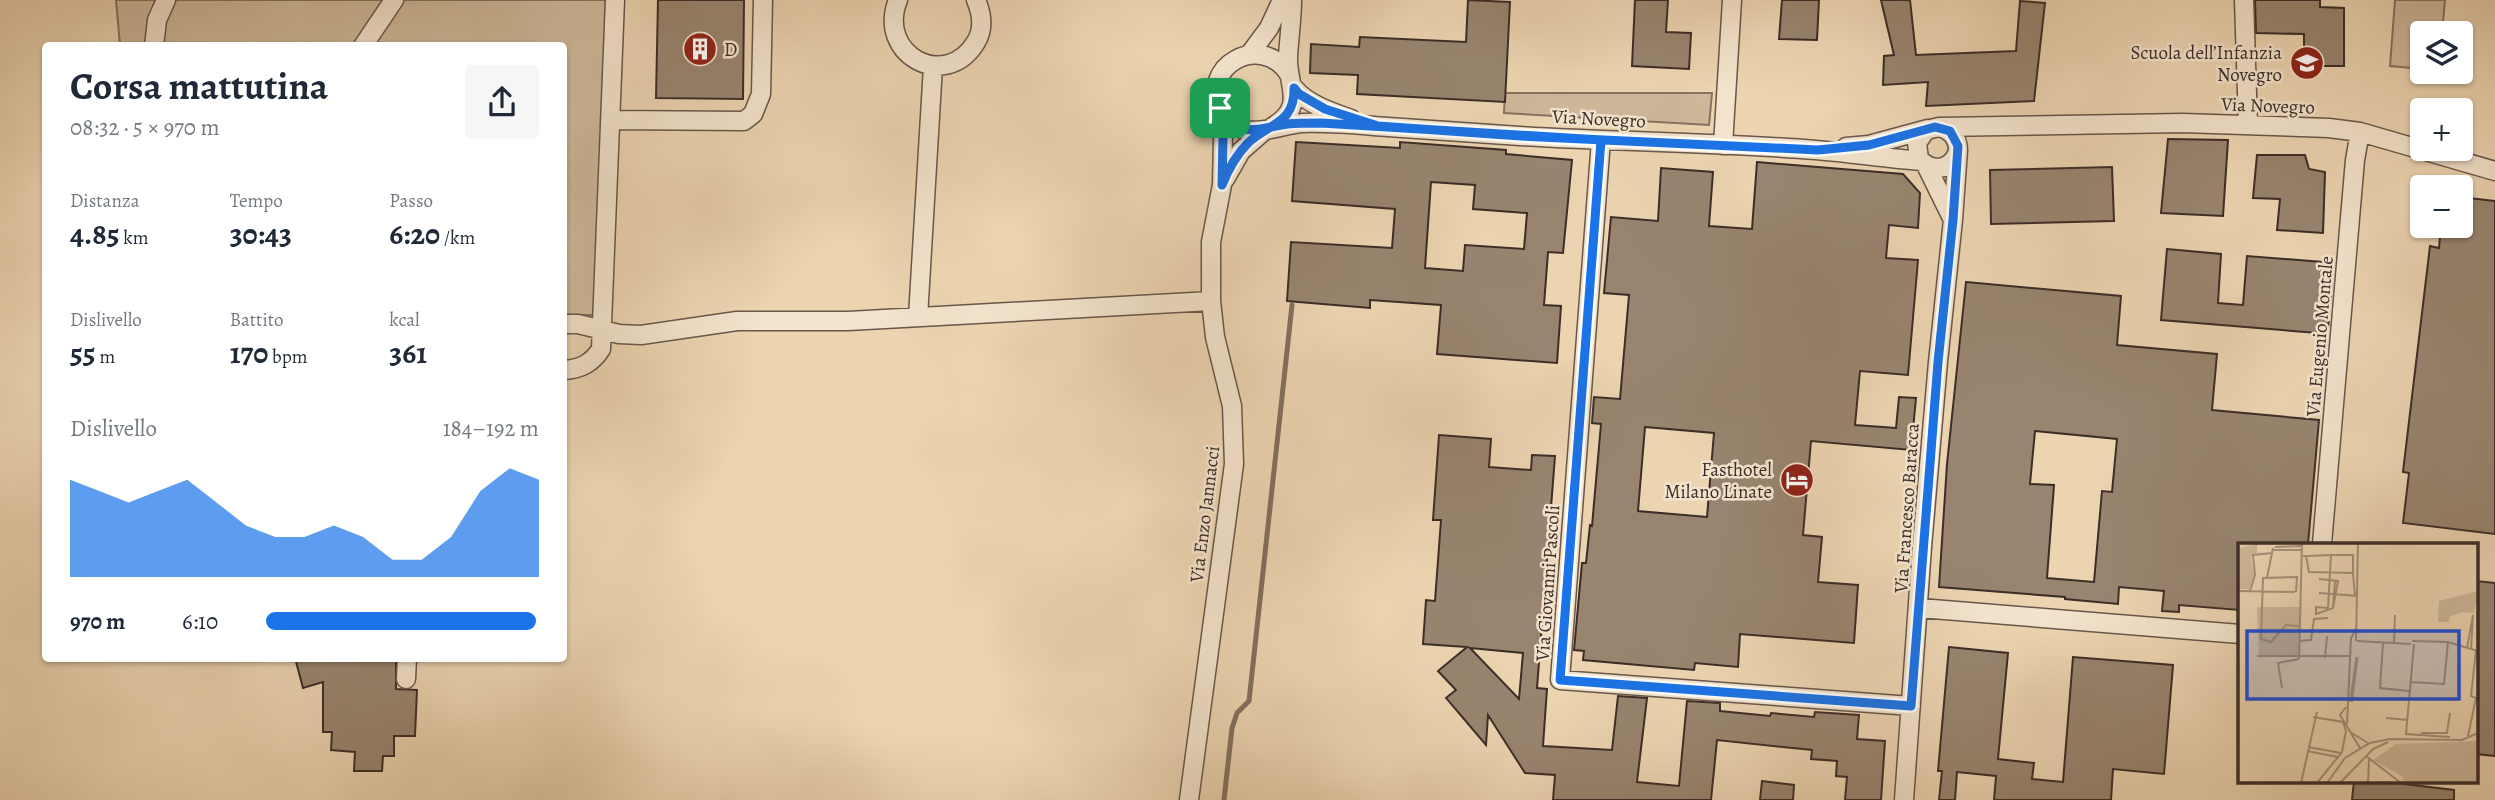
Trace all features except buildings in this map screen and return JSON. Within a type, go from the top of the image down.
[{"type":"street","points":[[154,42],[157,20],[166,0]]},
{"type":"street","points":[[366,42],[394,0]]},
{"type":"street","points":[[567,369],[586,365],[601,349],[615,0]]},
{"type":"street","points":[[610,120],[744,121],[753,114],[761,94],[763,0]]},
{"type":"street","points":[[898,0],[893,27],[897,41],[906,53],[918,62],[933,66],[954,62],[971,50],[979,37],[982,23],[976,0]]},
{"type":"street","points":[[1220,108],[1217,91],[1221,74],[1234,60],[1249,55],[1269,28],[1282,0]]},
{"type":"street","points":[[1222,185],[1238,155],[1283,119],[1290,110],[1294,98],[1288,57],[1292,0]]},
{"type":"street","points":[[1723,145],[1731,0]]},
{"type":"street","points":[[2244,0],[2248,125]]},
{"type":"street","name":"Via Novegro","points":[[1249,55],[1270,57],[1281,64],[1299,94],[1325,109],[1378,126]]},
{"type":"street","points":[[918,317],[933,66]]},
{"type":"street","name":"Via Novegro","points":[[1220,108],[1230,122],[1240,128],[1255,131],[1317,123],[1818,150],[1923,163]]},
{"type":"street","name":"Via Enzo Jannacci","points":[[1189,800],[1234,464],[1231,406],[1214,337],[1210,301],[1210,242],[1222,185],[1223,138],[1220,108]]},
{"type":"street","name":"Via Novegro","points":[[1818,150],[1869,145],[1933,128],[2134,123],[2248,125],[2360,132],[2495,171]]},
{"type":"street","name":"Via Novegro","points":[[1957,150],[1982,135],[2034,125]]},
{"type":"street","points":[[1923,163],[1935,169],[1952,162],[1957,150],[1953,134],[1945,128],[1933,128],[1921,134],[1917,141],[1917,152],[1953,220]]},
{"type":"street","name":"Via Eugenio Montale","points":[[2322,543],[2355,160],[2360,132]]},
{"type":"street","name":"Via Giovanni Pascoli","points":[[1601,140],[1560,680],[1911,706]]},
{"type":"street","name":"Via Francesco Baracca","points":[[1904,800],[1957,150]]},
{"type":"street","points":[[567,324],[641,335],[737,321],[848,321],[1210,301]]},
{"type":"street","points":[[1920,608],[2238,634]]},
{"type":"street","points":[[406,679],[407,662]]},
{"type":"shaded area","points":[[116,0],[607,0],[598,294],[593,315],[567,315],[567,42],[120,42]]},
{"type":"shaded area","points":[[2395,0],[2445,0],[2443,21],[2410,21],[2410,68],[2390,66]]},
{"type":"shaded area","points":[[1505,93],[1712,93],[1709,125],[1504,113]]},
{"type":"waterway","points":[[1224,800],[1232,728],[1237,713],[1249,701],[1292,305]]},
{"type":"place","name":"D","points":[[700,49]]},
{"type":"place","name":"Scuola dell’Infanzia Novegro","points":[[2307,63]]},
{"type":"place","name":"Fasthotel Milano Linate","points":[[1797,480]]},
{"type":"route","points":[[1220,108],[1223,138],[1222,185],[1235,159],[1245,147],[1256,136],[1265,130],[1277,124],[1286,116],[1294,96],[1294,88],[1299,94],[1336,114],[1378,126],[1521,136],[1818,150],[1869,145],[1935,127],[1950,131],[1955,136],[1958,150],[1911,706],[1560,680],[1601,140],[1521,136],[1344,124],[1338,123],[1288,124],[1265,130],[1255,131],[1246,130],[1230,122],[1220,108]]}]
